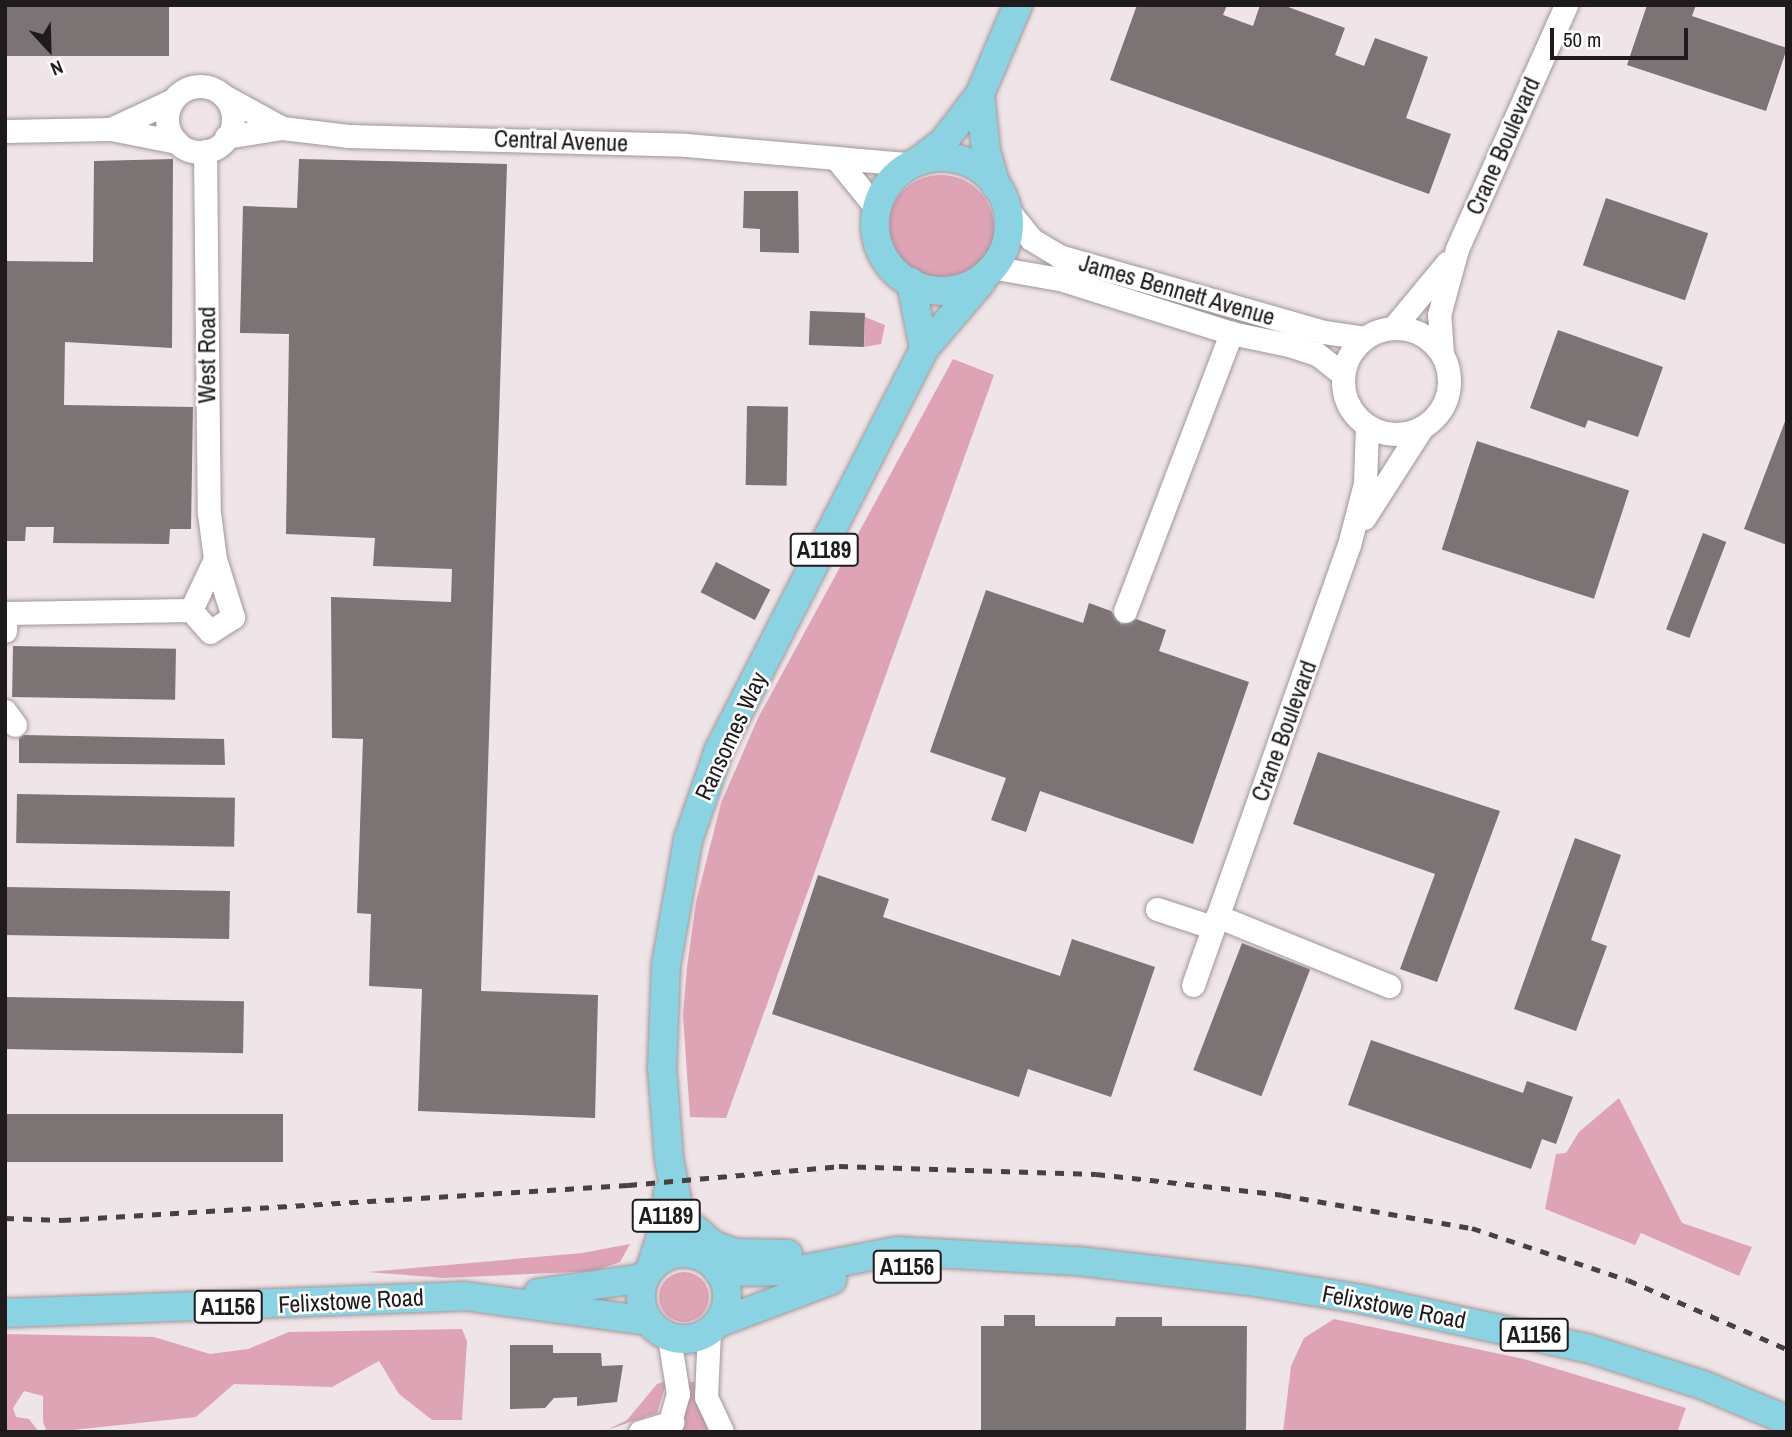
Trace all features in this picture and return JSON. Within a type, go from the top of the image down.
[{"type":"main road","points":[[980,94],[985,151],[1002,198],[1006,248],[989,275],[947,291],[911,282],[885,257],[877,234],[877,209],[888,180],[944,141],[980,94],[1017,5]]},
{"type":"main road","points":[[915,162],[958,159],[1002,198]]},
{"type":"main road","name":"Ransomes Way","points":[[696,1255],[683,1232],[669,1158],[662,1068],[666,965],[697,809],[719,750],[924,349],[989,275]]},
{"type":"main road","points":[[911,282],[924,349]]},
{"type":"main road","name":"Ransomes Way","points":[[647,1274],[666,1221],[669,1158]]},
{"type":"main road","points":[[676,1195],[701,1236],[735,1253],[897,1251]]},
{"type":"main road","name":"Felixstowe Road","points":[[719,1272],[794,1271],[897,1251],[1030,1258],[1249,1281],[1444,1316],[1629,1360],[1787,1420]]},
{"type":"main road","points":[[696,1255],[719,1272],[727,1298],[713,1327],[683,1339],[659,1329],[642,1300],[647,1274],[670,1256],[696,1255]]},
{"type":"main road","name":"Felixstowe Road","points":[[713,1327],[843,1277],[1030,1258]]},
{"type":"main road","name":"Felixstowe Road","points":[[5,1313],[486,1297],[603,1288],[647,1274]]},
{"type":"main road","name":"Felixstowe Road","points":[[486,1297],[659,1329]]},
{"type":"street","name":"Crane Boulevard","points":[[1442,354],[1439,315],[1457,249],[1566,5]]},
{"type":"street","name":"Central Avenue","points":[[111,129],[197,86],[224,96],[282,128]]},
{"type":"street","points":[[224,96],[232,112],[226,137]]},
{"type":"street","points":[[173,100],[167,125],[177,142]]},
{"type":"street","name":"Central Avenue","points":[[5,131],[111,129],[177,142],[205,151],[226,137],[282,128],[348,136],[686,145],[839,162],[915,162]]},
{"type":"street","name":"West Road","points":[[191,610],[210,632],[233,617],[215,559],[209,513],[205,151]]},
{"type":"street","points":[[839,162],[877,209]]},
{"type":"street","name":"James Bennett Avenue","points":[[1002,198],[1031,239],[1059,256],[1324,332],[1365,338]]},
{"type":"street","name":"Crane Boulevard","points":[[1393,328],[1418,304],[1457,249]]},
{"type":"street","name":"James Bennett Avenue","points":[[989,275],[1060,279],[1231,333],[1317,354],[1343,374]]},
{"type":"street","points":[[1393,328],[1421,334],[1442,354],[1450,388],[1435,418],[1421,429],[1403,434],[1367,426],[1348,404],[1343,374],[1365,338],[1393,328]]},
{"type":"street","points":[[1125,611],[1231,333]]},
{"type":"street","name":"Crane Boulevard","points":[[1193,985],[1349,545],[1365,483],[1367,426]]},
{"type":"street","name":"Crane Boulevard","points":[[1349,545],[1421,429]]},
{"type":"street","points":[[5,631],[6,613],[191,610],[215,559]]},
{"type":"street","points":[[1157,909],[1214,922],[1389,986]]},
{"type":"street","points":[[713,1327],[706,1397],[722,1432]]},
{"type":"street","points":[[640,1432],[669,1427],[678,1394],[659,1329]]},
{"type":"shaded area","points":[[941,175],[961,179],[979,190],[990,208],[994,228],[990,248],[979,266],[961,277],[941,281],[921,277],[903,266],[892,248],[888,228],[892,208],[903,190],[921,179]]},
{"type":"shaded area","points":[[865,317],[885,325],[881,344],[864,347]]},
{"type":"shaded area","points":[[953,359],[994,375],[726,1118],[690,1117],[683,1015],[687,967],[696,902],[721,803],[758,718]]},
{"type":"shaded area","points":[[1619,1098],[1682,1223],[1752,1247],[1739,1276],[1641,1233],[1635,1245],[1545,1209],[1556,1154],[1566,1153],[1579,1132]]},
{"type":"shaded area","points":[[630,1244],[620,1262],[595,1271],[444,1278],[368,1272],[582,1253]]},
{"type":"shaded area","points":[[684,1272],[702,1279],[709,1297],[702,1315],[684,1322],[666,1315],[659,1297],[666,1279]]},
{"type":"shaded area","points":[[1334,1319],[1524,1359],[1686,1408],[1677,1432],[1283,1432],[1291,1366],[1304,1338]]},
{"type":"shaded area","points":[[462,1329],[467,1341],[462,1420],[432,1420],[399,1394],[379,1361],[332,1387],[234,1384],[196,1417],[53,1432],[47,1432],[43,1422],[43,1396],[24,1391],[13,1408],[16,1417],[29,1419],[39,1432],[5,1432],[5,1334],[154,1337],[210,1354],[248,1349],[289,1332]]},
{"type":"shaded area","points":[[667,1381],[657,1413],[607,1430],[627,1420],[657,1384]]},
{"type":"shaded area","points":[[689,1382],[697,1382],[708,1432],[681,1432]]},
{"type":"building","points":[[5,5],[169,5],[169,56],[5,56]]},
{"type":"building","points":[[1137,5],[1227,5],[1223,15],[1253,26],[1260,5],[1283,5],[1345,28],[1335,55],[1364,66],[1375,38],[1428,57],[1406,118],[1451,134],[1429,194],[1110,80]]},
{"type":"building","points":[[1647,5],[1696,5],[1692,16],[1787,48],[1766,111],[1627,65]]},
{"type":"building","points":[[173,159],[172,348],[65,342],[64,405],[193,407],[191,529],[170,529],[169,544],[53,543],[54,527],[26,527],[25,541],[5,541],[5,261],[93,262],[94,161]]},
{"type":"building","points":[[299,159],[507,164],[481,991],[598,995],[595,1118],[418,1111],[422,989],[369,986],[371,914],[357,913],[363,739],[332,738],[331,597],[451,602],[452,569],[373,566],[375,538],[286,534],[289,334],[240,333],[243,206],[297,208]]},
{"type":"building","points":[[744,191],[798,191],[799,253],[760,252],[760,229],[743,228]]},
{"type":"building","points":[[1606,198],[1708,233],[1685,300],[1583,265]]},
{"type":"building","points":[[810,311],[865,313],[864,347],[809,345]]},
{"type":"building","points":[[1558,330],[1663,367],[1638,437],[1588,420],[1585,428],[1530,408]]},
{"type":"building","points":[[747,406],[788,407],[787,486],[746,485]]},
{"type":"building","points":[[1787,416],[1787,545],[1744,529]]},
{"type":"building","points":[[1477,441],[1629,490],[1594,599],[1442,549]]},
{"type":"building","points":[[1703,533],[1726,542],[1689,638],[1666,629]]},
{"type":"building","points":[[716,562],[770,590],[755,620],[701,592]]},
{"type":"building","points":[[986,590],[1083,623],[1089,603],[1111,611],[1121,624],[1136,619],[1166,630],[1159,651],[1249,682],[1193,844],[1040,791],[1026,832],[991,820],[1006,778],[930,752]]},
{"type":"building","points":[[13,646],[176,649],[175,700],[12,697]]},
{"type":"building","points":[[24,735],[224,739],[225,765],[19,763],[19,738]]},
{"type":"building","points":[[1318,752],[1500,811],[1437,982],[1400,969],[1435,874],[1293,824]]},
{"type":"building","points":[[17,794],[235,798],[234,847],[16,843]]},
{"type":"building","points":[[1575,838],[1621,855],[1591,940],[1607,946],[1576,1031],[1514,1009]]},
{"type":"building","points":[[818,875],[889,899],[883,917],[1060,976],[1072,939],[1155,967],[1111,1097],[1028,1069],[1019,1097],[772,1014]]},
{"type":"building","points":[[5,887],[230,891],[229,939],[5,935]]},
{"type":"building","points":[[1242,943],[1310,969],[1261,1096],[1193,1070]]},
{"type":"building","points":[[5,997],[244,1001],[243,1053],[5,1049]]},
{"type":"building","points":[[1371,1040],[1523,1093],[1527,1081],[1573,1097],[1556,1144],[1542,1139],[1531,1169],[1348,1105]]},
{"type":"building","points":[[5,1114],[283,1114],[283,1162],[5,1162]]},
{"type":"building","points":[[1004,1315],[1035,1315],[1035,1326],[1115,1326],[1116,1317],[1162,1317],[1162,1326],[1247,1326],[1246,1432],[981,1432],[981,1326],[1004,1326]]},
{"type":"building","points":[[510,1345],[553,1345],[553,1353],[601,1353],[602,1366],[623,1365],[617,1402],[577,1406],[577,1397],[554,1398],[545,1408],[510,1409]]},
{"type":"railway","points":[[5,1218],[62,1220],[628,1185],[839,1166],[1096,1174],[1282,1195],[1472,1228],[1628,1280],[1787,1349]]}]
